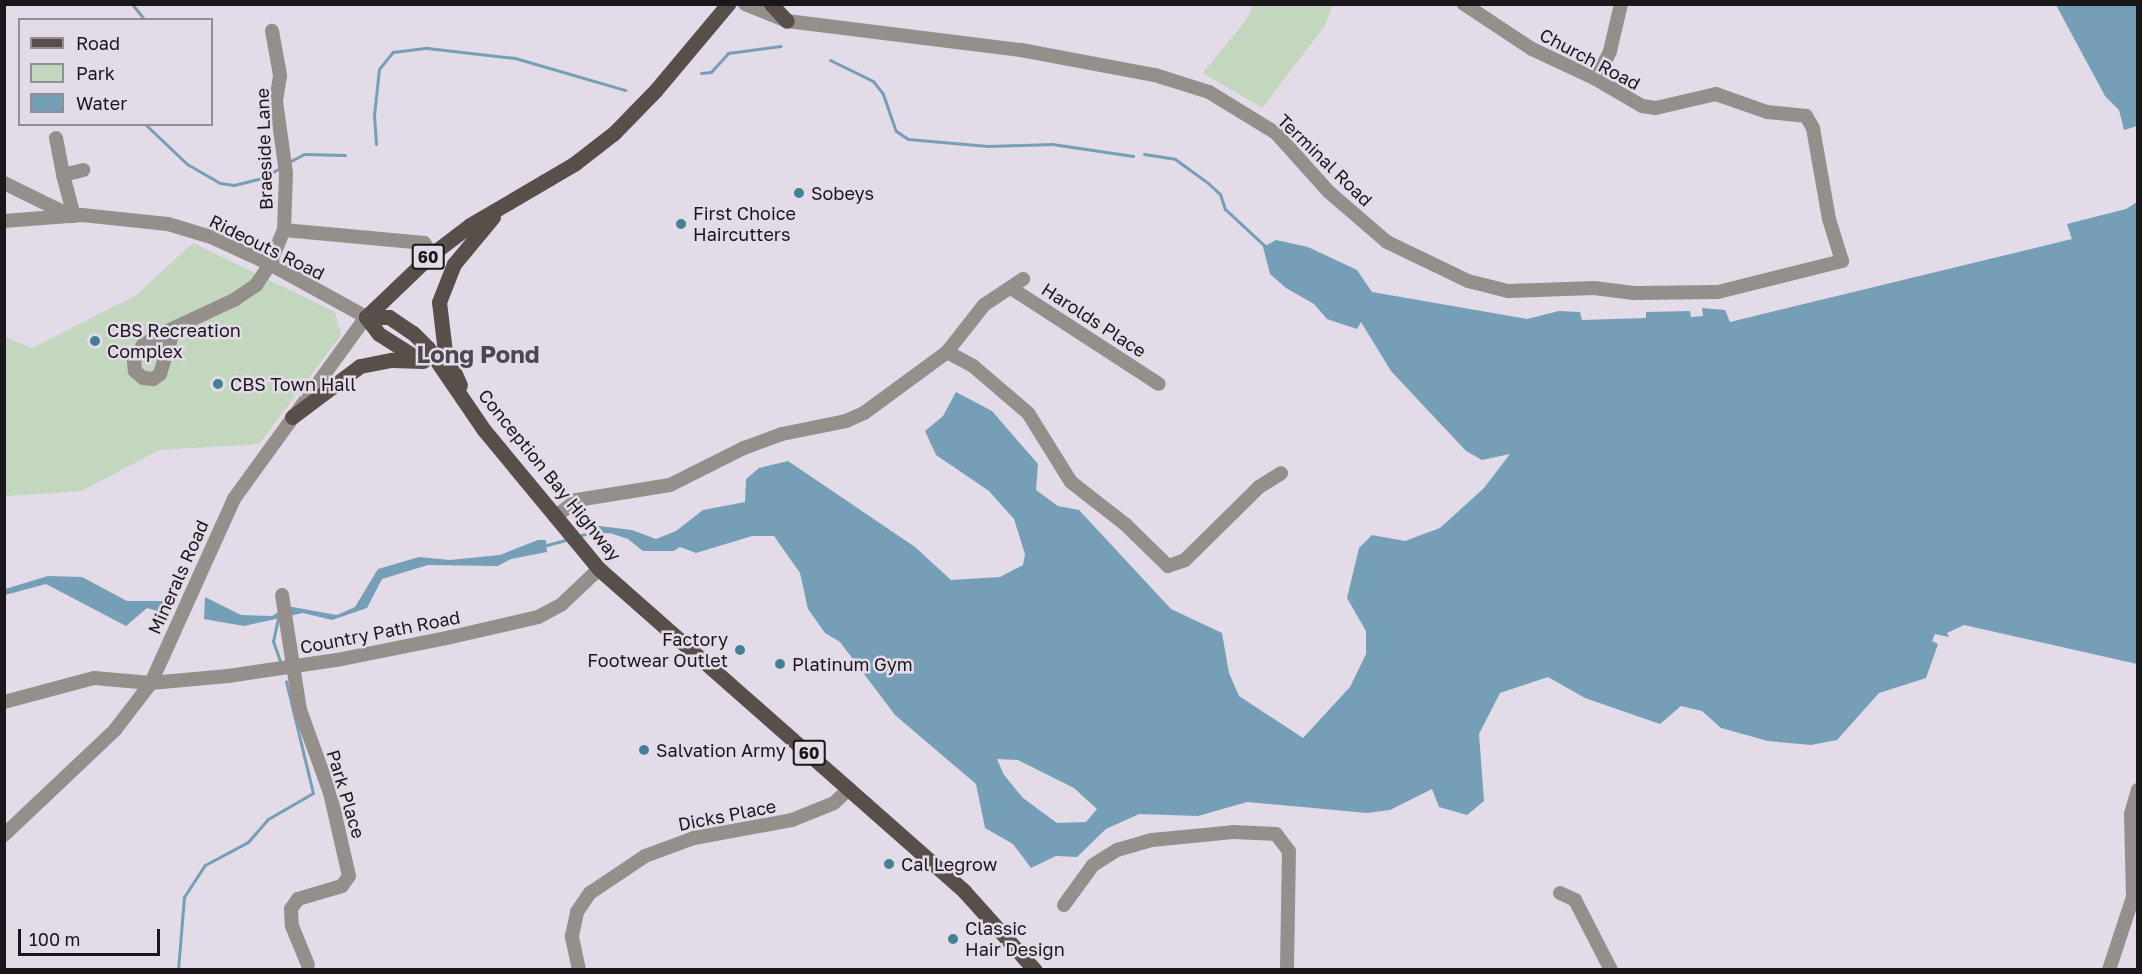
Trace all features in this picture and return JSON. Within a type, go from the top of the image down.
[{"type":"main road","name":"60","points":[[366,317],[432,254],[499,209],[574,164],[614,133],[655,91],[728,4]]},
{"type":"main road","points":[[771,4],[787,21]]},
{"type":"main road","points":[[477,420],[445,352],[439,302],[454,264],[499,209]]},
{"type":"main road","name":"Conception Bay Highway","points":[[366,317],[379,334],[430,363],[599,569],[964,891],[1035,969]]},
{"type":"main road","points":[[292,417],[360,366],[392,360],[430,363]]},
{"type":"street","name":"Terminal Road","points":[[746,4],[787,21],[1021,50],[1155,75],[1209,92],[1276,133],[1329,192],[1387,242],[1468,281],[1509,291],[1594,288],[1634,293],[1718,292],[1842,261]]},
{"type":"street","name":"Church Road","points":[[1464,4],[1532,49],[1596,79],[1648,108],[1716,94],[1767,112],[1806,116],[1813,128],[1829,219],[1842,261]]},
{"type":"street","points":[[1596,79],[1610,51],[1621,4]]},
{"type":"street","name":"Braeside Lane","points":[[174,329],[234,300],[256,285],[270,264],[285,230],[286,173],[276,101],[280,75],[272,31]]},
{"type":"street","points":[[56,138],[72,216]]},
{"type":"street","points":[[63,175],[83,170]]},
{"type":"street","points":[[4,183],[72,216]]},
{"type":"street","name":"Rideouts Road","points":[[4,220],[72,216],[168,224],[211,237],[270,264],[366,317]]},
{"type":"street","points":[[285,230],[424,243],[432,254]]},
{"type":"street","points":[[557,519],[577,500],[670,484],[782,434],[846,422],[947,352],[984,305],[1023,279]]},
{"type":"street","name":"Harolds Place","points":[[1011,288],[1159,384]]},
{"type":"street","name":"Minerals Road","points":[[4,835],[115,730],[150,683],[234,499],[366,317]]},
{"type":"street","points":[[947,352],[973,366],[1028,413],[1071,482],[1126,525],[1159,561],[1168,566],[1185,560],[1259,487],[1281,473]]},
{"type":"street","name":"Country Path Road","points":[[4,702],[94,678],[150,683],[293,667],[387,651],[538,617],[562,604],[599,569]]},
{"type":"street","name":"Park Place","points":[[282,599],[287,618],[300,710],[330,793],[349,876],[342,886],[298,899],[291,909],[292,926],[308,965]]},
{"type":"street","name":"Dicks Place","points":[[579,969],[572,936],[577,912],[590,893],[638,861],[694,838],[792,820],[834,803],[849,789]]},
{"type":"street","points":[[2109,969],[2133,897],[2131,823],[2138,790]]},
{"type":"street","points":[[1064,905],[1093,865],[1117,850],[1152,840],[1233,832],[1276,834],[1289,851],[1287,969]]},
{"type":"street","points":[[1560,893],[1575,900],[1611,969]]},
{"type":"green space","points":[[1253,5],[1333,5],[1324,27],[1262,108],[1203,73],[1246,20]]},
{"type":"green space","points":[[193,243],[335,312],[341,335],[259,444],[159,450],[82,491],[5,496],[5,337],[32,348],[135,296]]},
{"type":"water","points":[[2056,5],[2137,5],[2137,126],[2124,130],[2119,110],[2105,96]]},
{"type":"water","points":[[2137,202],[2137,664],[1964,625],[1947,633],[1949,637],[1935,634],[1932,641],[1938,644],[1926,678],[1879,693],[1837,740],[1811,745],[1768,741],[1721,728],[1702,711],[1681,706],[1660,724],[1585,698],[1548,677],[1500,693],[1479,734],[1484,801],[1467,815],[1439,807],[1432,789],[1390,810],[1367,813],[1247,802],[1198,816],[1139,814],[1106,829],[1077,857],[1056,856],[1031,868],[1013,844],[985,828],[976,784],[895,715],[840,642],[825,633],[808,609],[800,573],[774,536],[752,536],[696,553],[680,547],[674,551],[643,551],[628,539],[610,533],[593,537],[591,525],[632,530],[656,539],[676,531],[703,510],[745,502],[746,479],[759,468],[788,461],[915,547],[951,580],[1000,577],[1023,565],[1025,554],[1014,519],[989,491],[936,455],[925,431],[943,416],[956,392],[992,411],[1038,464],[1036,490],[1058,506],[1079,510],[1171,609],[1222,633],[1229,673],[1239,696],[1303,738],[1350,687],[1366,654],[1366,631],[1347,598],[1359,548],[1372,535],[1405,541],[1440,528],[1484,488],[1510,454],[1482,460],[1466,451],[1391,371],[1361,322],[1357,329],[1327,319],[1314,304],[1286,288],[1270,274],[1263,247],[1276,240],[1308,247],[1357,270],[1372,292],[1527,319],[1559,311],[1580,312],[1582,320],[1646,318],[1646,312],[1690,311],[1691,317],[1703,316],[1702,308],[1725,310],[1730,322],[2072,239],[2067,224],[2126,209]],"holes":[[[997,759],[1018,760],[1074,788],[1097,809],[1086,822],[1057,823],[1023,798],[1004,775]]]},
{"type":"water","points":[[538,540],[546,540],[547,552],[511,559],[498,566],[428,565],[382,579],[367,608],[332,620],[303,613],[244,626],[204,619],[205,597],[241,615],[272,616],[287,606],[337,615],[355,607],[378,569],[419,557],[450,560],[500,555]]},
{"type":"water","points":[[48,576],[82,577],[127,601],[169,601],[168,614],[147,608],[126,626],[46,584],[5,595],[5,589]]},
{"type":"waterway","points":[[132,4],[143,18]]},
{"type":"waterway","points":[[701,73],[711,72],[728,53],[781,46]]},
{"type":"waterway","points":[[376,144],[374,115],[379,69],[393,52],[427,48],[515,58],[625,90]]},
{"type":"waterway","points":[[830,60],[873,81],[883,94],[896,131],[908,139],[988,146],[1052,144],[1133,156]]},
{"type":"waterway","points":[[147,126],[187,164],[220,183],[234,185],[262,178],[280,168]]},
{"type":"waterway","points":[[289,162],[304,154],[345,155]]},
{"type":"waterway","points":[[1144,154],[1175,159],[1208,183],[1220,194],[1225,209],[1268,249]]},
{"type":"waterway","points":[[578,536],[592,532]]},
{"type":"waterway","points":[[547,545],[569,539]]},
{"type":"waterway","points":[[278,618],[273,641],[280,661]]},
{"type":"waterway","points":[[178,970],[184,897],[205,865],[248,842],[268,819],[313,793],[286,681]]},
{"type":"place","name":"Sobeys","points":[[799,193]]},
{"type":"place","name":"First Choice Haircutters","points":[[681,224]]},
{"type":"place","name":"CBS Recreation Complex","points":[[95,341]]},
{"type":"place","name":"CBS Town Hall","points":[[218,384]]},
{"type":"place","name":"Factory Footwear Outlet","points":[[740,650]]},
{"type":"place","name":"Platinum Gym","points":[[780,664]]},
{"type":"place","name":"Salvation Army","points":[[644,750]]},
{"type":"place","name":"Cal Legrow","points":[[889,864]]},
{"type":"place","name":"Classic Hair Design","points":[[953,939]]},
{"type":"district","name":"Long Pond","points":[[478,354]]}]
